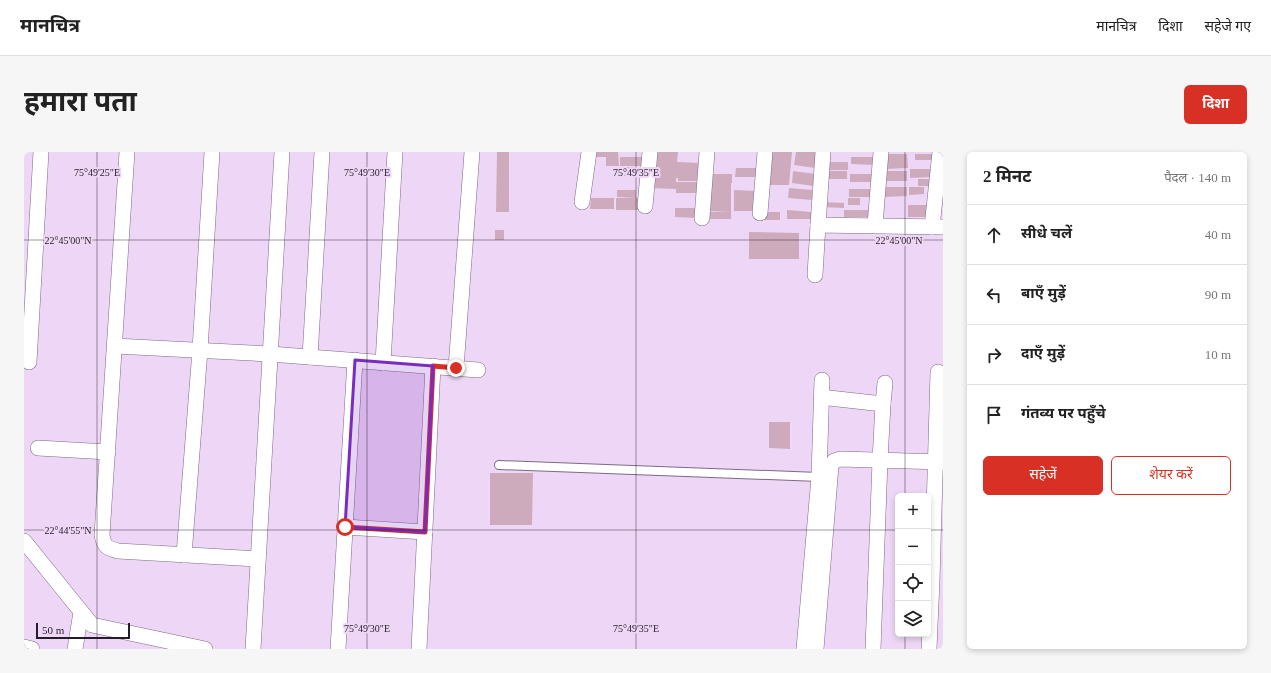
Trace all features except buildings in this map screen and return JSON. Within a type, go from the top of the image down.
[{"type":"street","points":[[29,362],[41,152]]},
{"type":"street","points":[[127,152],[102,535],[104,543],[109,548],[118,551],[258,559]]},
{"type":"street","points":[[184,555],[200,350],[212,152]]},
{"type":"street","points":[[253,649],[282,152]]},
{"type":"street","points":[[310,357],[322,152]]},
{"type":"street","points":[[383,362],[395,152]]},
{"type":"street","points":[[456,368],[472,152]]},
{"type":"street","points":[[582,202],[589,152]]},
{"type":"street","points":[[645,206],[650,152]]},
{"type":"street","points":[[702,218],[707,152]]},
{"type":"street","points":[[760,213],[765,152]]},
{"type":"street","points":[[815,275],[824,152]]},
{"type":"street","points":[[875,225],[881,152]]},
{"type":"street","points":[[818,225],[938,227],[940,152]]},
{"type":"street","points":[[115,346],[270,354],[478,370]]},
{"type":"street","points":[[338,649],[355,360]]},
{"type":"street","points":[[418,649],[433,366]]},
{"type":"street","points":[[929,649],[938,581],[938,372]]},
{"type":"street","points":[[804,649],[819,477],[822,380]]},
{"type":"street","points":[[873,649],[880,461],[885,383]]},
{"type":"street","points":[[829,398],[883,404]]},
{"type":"street","points":[[38,448],[108,452]]},
{"type":"street","points":[[816,649],[831,466],[834,461],[840,459],[939,461]]},
{"type":"street","points":[[345,527],[425,532]]},
{"type":"street","points":[[24,541],[92,625],[150,643],[205,649]]},
{"type":"street","points":[[75,649],[81,612]]},
{"type":"street","points":[[24,647],[32,649]]},
{"type":"lane","points":[[499,465],[819,477]]},
{"type":"highlighted area","points":[[355,360],[433,366],[425,532],[345,527]]},
{"type":"route","points":[[345,527],[425,532],[433,366],[456,368]]}]
